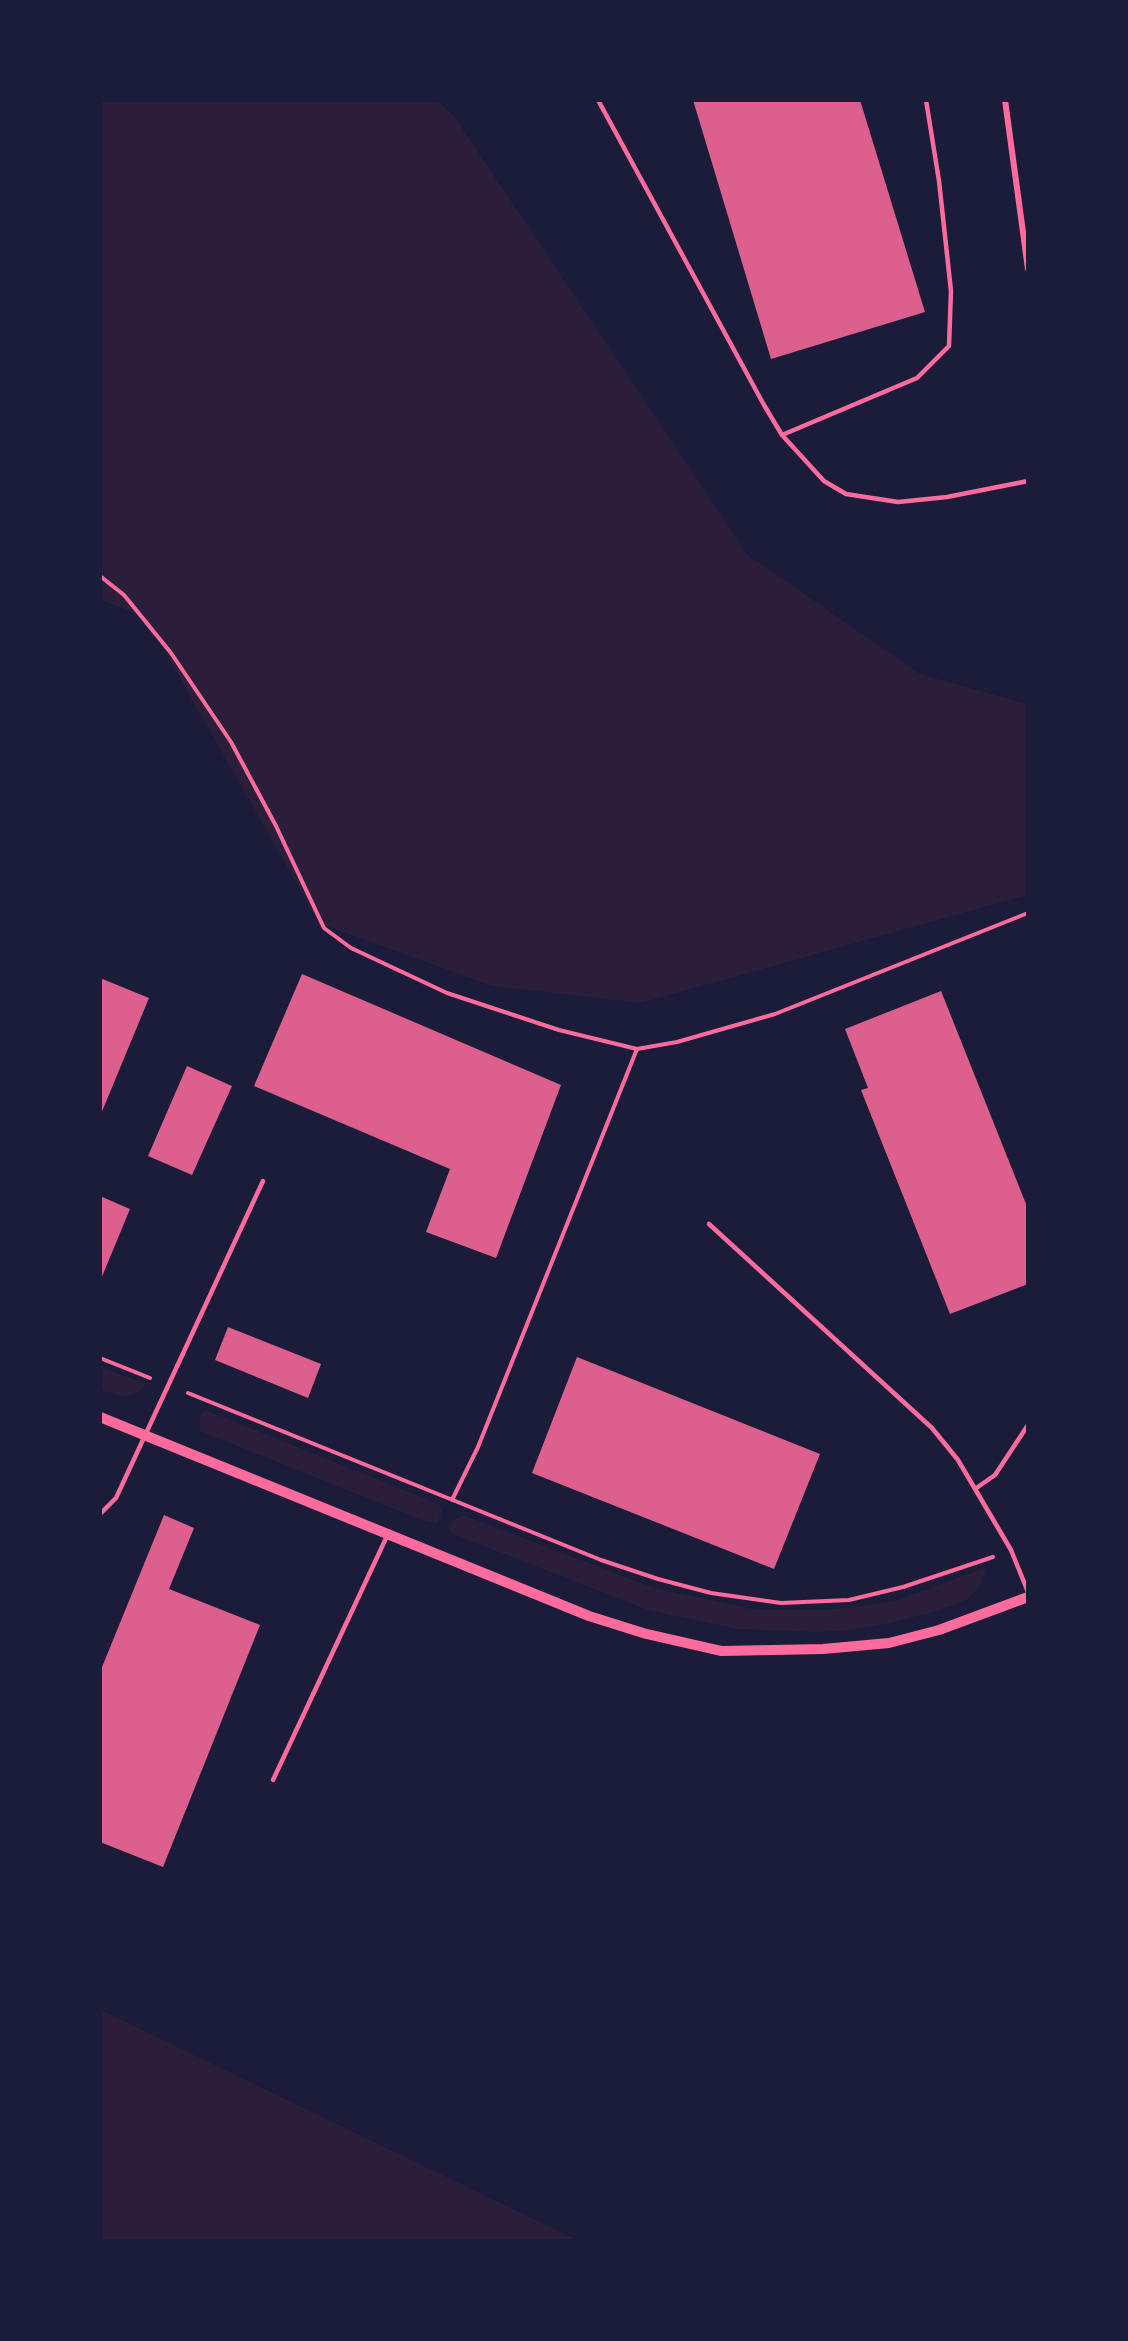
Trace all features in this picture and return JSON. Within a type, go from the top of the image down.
[{"type":"street","points":[[1005,100],[1028,269]]},
{"type":"street","points":[[100,1417],[589,1616],[643,1633],[722,1651],[812,1649],[890,1642],[939,1630],[1028,1597]]},
{"type":"lane","points":[[598,100],[782,435],[824,482],[846,494],[898,502],[947,497],[1028,481]]},
{"type":"lane","points":[[782,435],[917,378],[949,346],[951,291],[939,181],[926,100]]},
{"type":"lane","points":[[100,1514],[116,1498],[169,1385],[191,1331],[263,1181]]},
{"type":"lane","points":[[710,1224],[932,1428],[958,1460],[1011,1550],[1028,1592]]},
{"type":"lane","points":[[975,1489],[995,1475],[1028,1425]]},
{"type":"lane","points":[[273,1780],[388,1534]]},
{"type":"path","points":[[100,576],[124,595],[171,653],[231,742],[276,826],[324,928],[351,948],[447,993],[559,1030],[637,1049],[676,1042],[774,1014],[1028,914]]},
{"type":"path","points":[[452,1500],[478,1447],[637,1049]]},
{"type":"path","points":[[100,1358],[601,1560],[658,1579],[760,1602],[849,1600],[966,1568],[1011,1550]]},
{"type":"shaded area","points":[[100,101],[438,101],[454,116],[748,555],[920,674],[1027,704],[1027,895],[641,1003],[492,986],[319,923],[145,617],[101,600]]},
{"type":"shaded area","points":[[100,1367],[146,1384],[137,1393],[124,1397],[101,1390]]},
{"type":"shaded area","points":[[208,1411],[439,1504],[442,1511],[437,1524],[424,1521],[200,1431],[200,1418],[203,1412]]},
{"type":"shaded area","points":[[463,1515],[651,1587],[757,1610],[826,1610],[863,1606],[898,1600],[985,1568],[985,1571],[980,1586],[967,1600],[934,1612],[885,1624],[851,1630],[819,1632],[737,1629],[648,1610],[453,1534],[449,1529],[450,1522]]},
{"type":"shaded area","points":[[101,2010],[577,2240],[101,2240]]},
{"type":"building","points":[[693,100],[860,100],[925,312],[771,359]]},
{"type":"building","points":[[302,974],[561,1085],[496,1258],[426,1232],[450,1169],[254,1086]]},
{"type":"building","points":[[100,978],[149,998],[101,1114],[100,1114]]},
{"type":"building","points":[[941,991],[1028,1209],[1028,1284],[950,1314],[861,1090],[868,1088],[845,1029]]},
{"type":"building","points":[[187,1066],[232,1086],[192,1175],[148,1156]]},
{"type":"building","points":[[100,1196],[130,1209],[101,1279],[100,1279]]},
{"type":"building","points":[[228,1327],[321,1364],[308,1398],[215,1360]]},
{"type":"building","points":[[577,1357],[820,1454],[774,1569],[532,1473]]},
{"type":"building","points":[[164,1515],[194,1528],[169,1589],[260,1625],[163,1867],[100,1842],[100,1672]]}]
